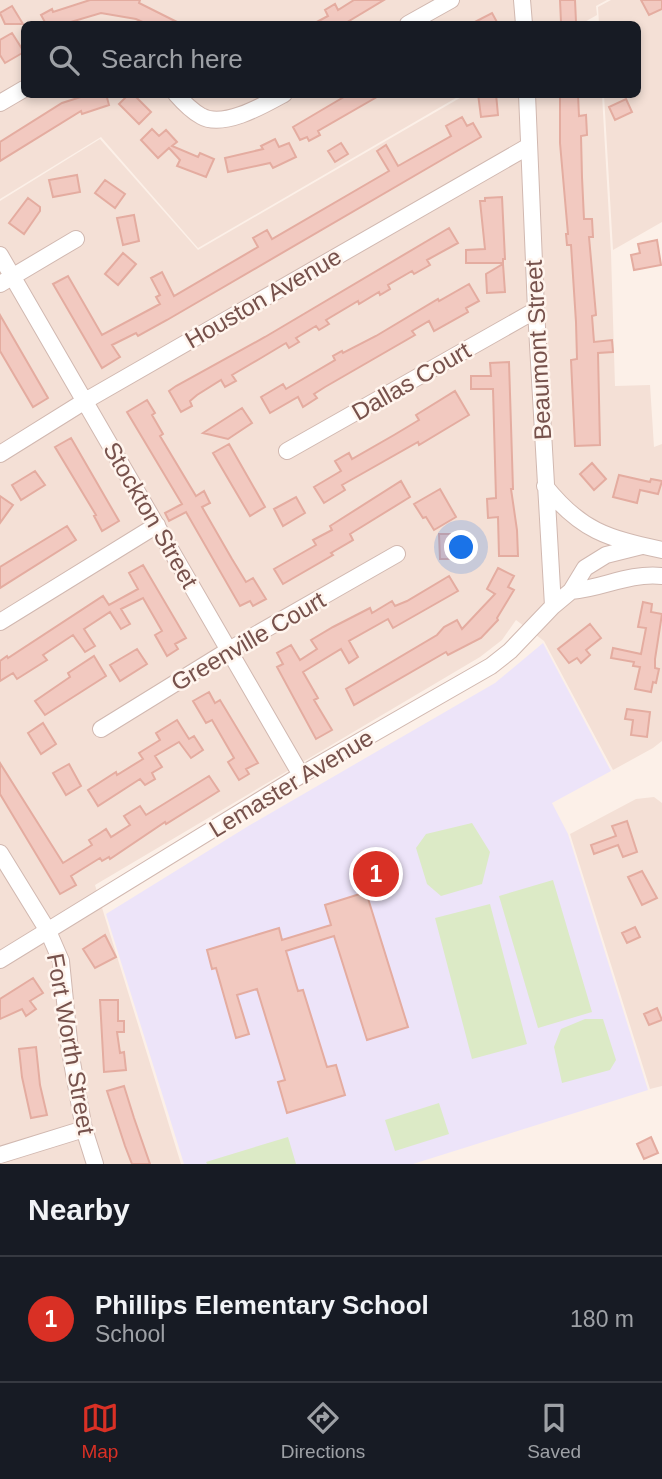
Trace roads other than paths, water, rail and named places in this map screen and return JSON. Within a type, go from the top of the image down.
[{"type":"street","points":[[413,21],[451,0]]},
{"type":"street","points":[[523,0],[524,21]]},
{"type":"street","points":[[0,103],[21,91]]},
{"type":"street","points":[[180,98],[203,118],[232,119],[277,98]]},
{"type":"street","name":"Beaumont Street","points":[[527,98],[552,606]]},
{"type":"street","name":"Houston Avenue","points":[[0,454],[85,401],[528,146]]},
{"type":"street","points":[[6,280],[76,239]]},
{"type":"street","name":"Stockton Street","points":[[0,255],[6,280],[85,401],[301,775]]},
{"type":"street","name":"Dallas Court","points":[[287,451],[536,310]]},
{"type":"street","name":"Lemaster Avenue","points":[[545,486],[568,512],[588,527],[611,538],[662,550]]},
{"type":"street","points":[[0,622],[157,524]]},
{"type":"street","name":"Lemaster Avenue","points":[[0,960],[301,775],[491,666],[571,591],[585,568],[594,561],[620,550],[642,546]]},
{"type":"street","name":"Greenville Court","points":[[101,729],[229,650],[397,554]]},
{"type":"street","name":"Lemaster Avenue","points":[[571,591],[597,587],[637,575],[662,576]]},
{"type":"street","name":"Fort Worth Street","points":[[0,853],[48,931],[61,961],[70,1051],[84,1129],[95,1164]]},
{"type":"street","points":[[0,1155],[84,1129]]},
{"type":"place","name":"Phillips Elementary School","points":[[376,874]]}]
